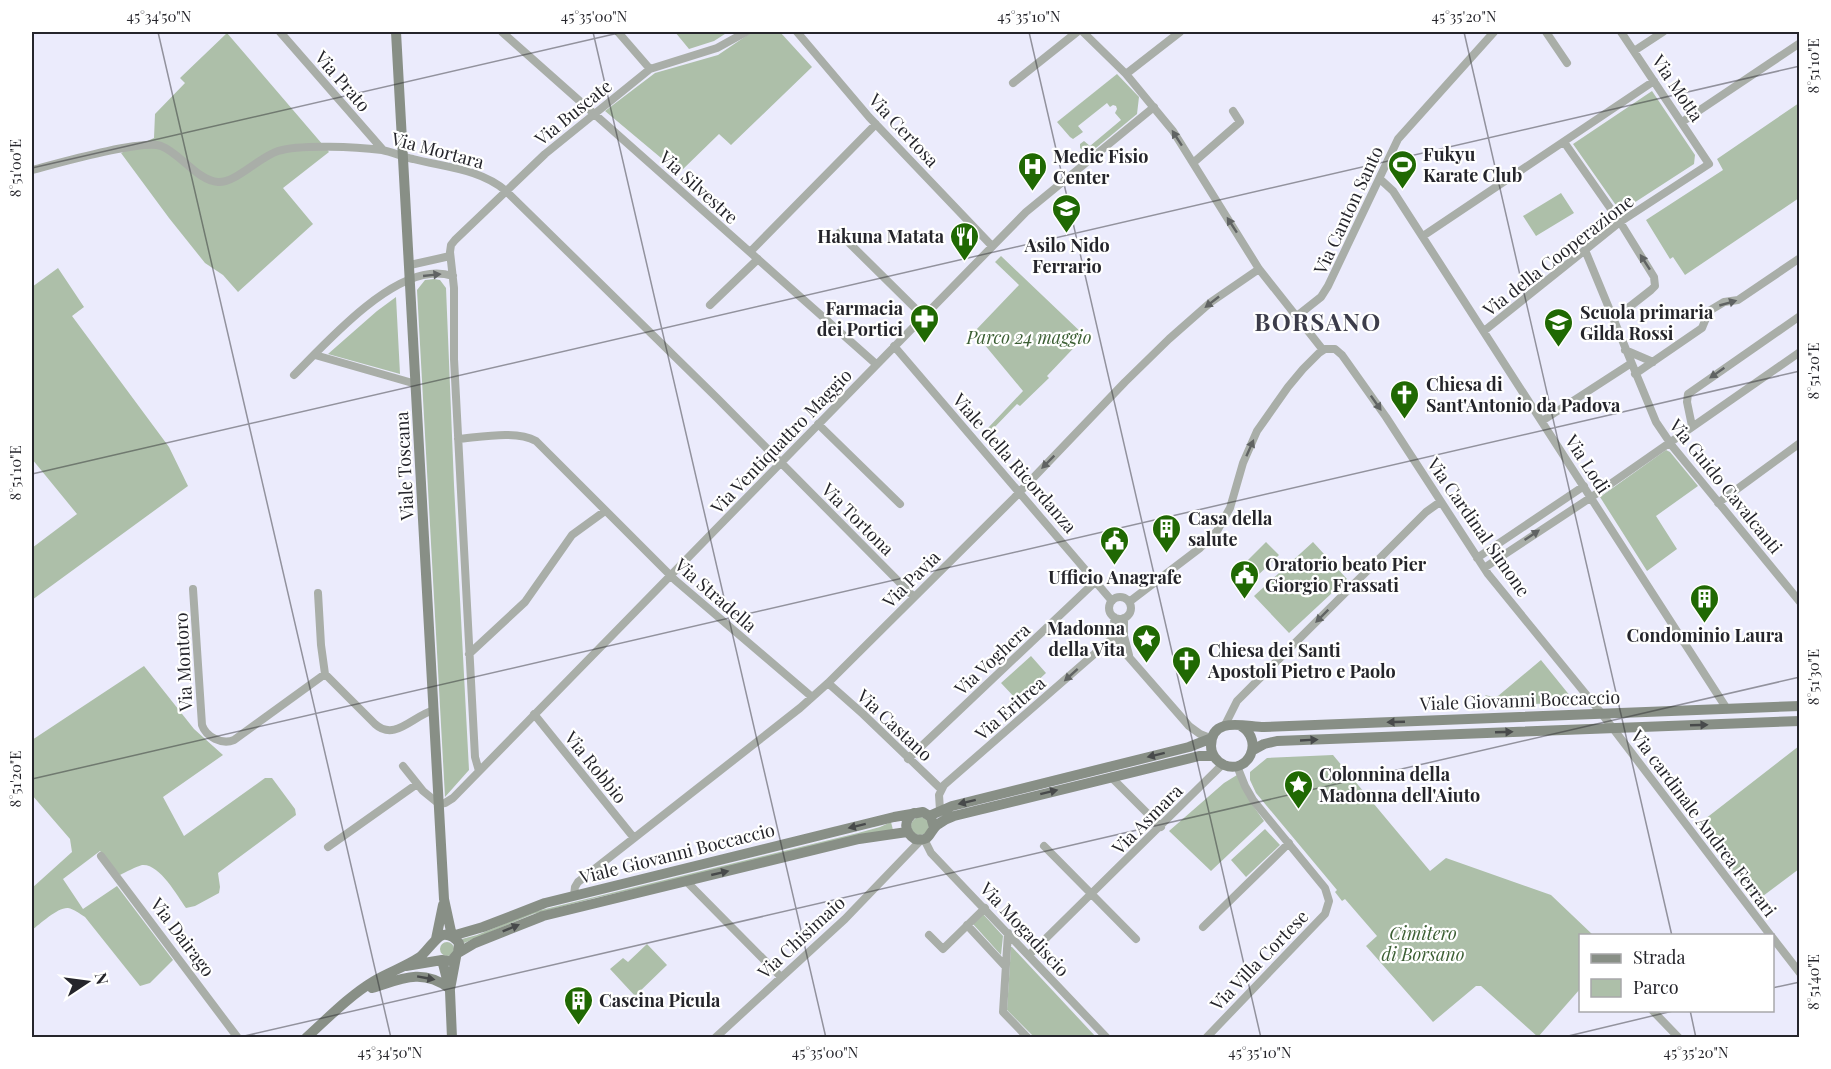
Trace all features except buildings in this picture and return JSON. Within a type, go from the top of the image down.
[{"type":"street","name":"Via Prato","points":[[280,32],[383,150]]},
{"type":"street","name":"Viale Toscana","points":[[396,32],[444,899],[452,936]]},
{"type":"street","name":"Via Silvestre","points":[[502,32],[876,364]]},
{"type":"street","points":[[618,32],[650,69]]},
{"type":"street","name":"Via Buscate","points":[[450,256],[453,243],[549,150],[650,69],[717,48],[747,32]]},
{"type":"street","name":"Via Certosa","points":[[797,32],[876,123],[992,246]]},
{"type":"street","points":[[1013,83],[1077,32]]},
{"type":"street","points":[[1083,32],[1126,74],[1175,134],[1259,269],[1323,350],[1288,387],[1257,431],[1243,463],[1230,508],[1217,531],[1200,548],[1129,602]]},
{"type":"street","points":[[1126,74],[1180,32]]},
{"type":"street","name":"Via Canton Santo","points":[[1297,316],[1321,297],[1327,289],[1398,139],[1494,32]]},
{"type":"street","points":[[1546,32],[1566,63]]},
{"type":"street","name":"Via Motta","points":[[1621,32],[1709,162]]},
{"type":"street","points":[[1634,51],[1663,32]]},
{"type":"street","points":[[1682,122],[1800,43]]},
{"type":"street","points":[[1423,236],[1654,81]]},
{"type":"street","name":"Via Ventiquattro Maggio","points":[[439,804],[452,799],[1029,209],[1154,107]]},
{"type":"street","points":[[1194,163],[1240,122],[1233,111]]},
{"type":"street","points":[[750,252],[876,123]]},
{"type":"street","points":[[1564,142],[1652,272],[1655,284],[1651,290],[1614,319]]},
{"type":"street","name":"Via Mortara","points":[[32,170],[153,144],[167,149],[210,180],[222,182],[267,155],[284,150],[335,147],[383,150],[481,176],[493,181],[506,191],[780,462]]},
{"type":"street","name":"Via della Cooperazione","points":[[1484,331],[1620,222],[1709,165],[1709,162]]},
{"type":"street","name":"Via Lodi","points":[[1380,179],[1393,191],[1423,236],[1727,709]]},
{"type":"street","points":[[839,233],[923,316]]},
{"type":"street","name":"Via Guido Cavalcanti","points":[[1585,250],[1651,414],[1670,443],[1800,602]]},
{"type":"street","points":[[410,265],[450,256],[453,276],[454,354],[469,654],[475,757],[479,771]]},
{"type":"street","points":[[1635,374],[1703,327],[1709,311],[1724,302],[1738,300],[1800,258]]},
{"type":"street","points":[[710,305],[758,259]]},
{"type":"street","name":"Via Pavia","points":[[574,896],[578,882],[828,683],[1020,492],[1125,382],[1211,302],[1259,269]]},
{"type":"street","points":[[294,375],[349,320],[390,290],[428,274],[453,276]]},
{"type":"street","points":[[1692,426],[1687,402],[1688,394],[1800,316]]},
{"type":"street","name":"Viale della Ricordanza","points":[[894,346],[1112,601]]},
{"type":"street","name":"Via Cardinal Simone","points":[[1323,350],[1334,348],[1342,355],[1386,417],[1484,568],[1613,728]]},
{"type":"street","points":[[1625,350],[1653,362]]},
{"type":"street","points":[[1484,568],[1800,352]]},
{"type":"street","points":[[315,355],[416,384]]},
{"type":"street","points":[[1542,421],[1630,364]]},
{"type":"street","points":[[818,424],[900,504]]},
{"type":"street","name":"Via Stradella","points":[[458,439],[513,436],[531,438],[542,446],[670,576],[812,697]]},
{"type":"street","points":[[1718,503],[1800,443]]},
{"type":"street","name":"Via Tortona","points":[[780,462],[914,597]]},
{"type":"street","points":[[1477,558],[1584,486]]},
{"type":"street","points":[[1237,766],[1223,764],[1214,756],[1211,745],[1212,738],[1225,725],[1237,700],[1426,512],[1440,502]]},
{"type":"street","points":[[469,654],[527,599],[573,535],[606,511]]},
{"type":"street","name":"Via Voghera","points":[[908,759],[1096,582]]},
{"type":"street","name":"Via Montoro","points":[[193,589],[202,725],[206,733],[221,742],[231,741],[325,674]]},
{"type":"street","points":[[318,593],[325,674],[384,731],[394,730],[434,710]]},
{"type":"street","points":[[1130,656],[1124,636],[1124,618],[1131,610],[1129,602],[1121,597],[1112,601],[1109,611],[1113,617],[1115,636],[1120,647],[1191,728],[1212,738]]},
{"type":"street","points":[[1113,617],[1124,618]]},
{"type":"street","name":"Via Eritrea","points":[[941,789],[1115,636]]},
{"type":"street","name":"Via Castano","points":[[828,683],[941,789]]},
{"type":"street","name":"Viale Giovanni Boccaccio","points":[[1225,725],[1264,727],[1800,706]]},
{"type":"street","name":"Via Robbio","points":[[534,714],[634,838]]},
{"type":"street","name":"Viale Giovanni Boccaccio","points":[[1237,766],[1249,758],[1253,750],[1277,741],[1800,721]]},
{"type":"street","points":[[1241,726],[1249,732],[1252,738],[1253,750]]},
{"type":"street","name":"Via cardinale Andrea Ferrari","points":[[1613,728],[1770,934]]},
{"type":"street","points":[[934,828],[929,816],[940,810],[1195,745],[1212,738]]},
{"type":"street","points":[[914,813],[907,819],[906,824],[916,837],[931,835],[934,828],[947,818],[954,816],[1201,755],[1214,756]]},
{"type":"street","name":"Via Asmara","points":[[1029,955],[1223,764]]},
{"type":"street","points":[[403,766],[425,794],[439,804]]},
{"type":"street","name":"Via Villa Cortese","points":[[1206,1038],[1328,908],[1329,899],[1326,890],[1253,800],[1237,766]]},
{"type":"street","points":[[1111,777],[1161,827]]},
{"type":"street","points":[[328,847],[417,784]]},
{"type":"street","points":[[940,810],[941,789]]},
{"type":"street","name":"Viale Giovanni Boccaccio","points":[[452,936],[481,928],[537,905],[914,813],[923,812],[929,816]]},
{"type":"street","name":"Viale Giovanni Boccaccio","points":[[457,955],[476,943],[534,919],[859,839],[916,837]]},
{"type":"street","name":"Via Chisimaio","points":[[715,1038],[845,919],[906,856],[916,837]]},
{"type":"street","name":"Via Mogadiscio","points":[[916,837],[1107,1038]]},
{"type":"street","points":[[1203,927],[1289,843]]},
{"type":"street","points":[[1044,846],[1137,939]]},
{"type":"street","name":"Via Dairago","points":[[101,856],[238,1038]]},
{"type":"street","points":[[686,881],[781,977]]},
{"type":"street","name":"Viale Toscana","points":[[435,941],[444,899]]},
{"type":"street","points":[[929,935],[943,948],[985,908]]},
{"type":"street","points":[[967,925],[1005,966]]},
{"type":"street","points":[[1008,933],[1003,1012],[1028,1038]]},
{"type":"street","points":[[306,1038],[360,991],[381,977],[406,966],[445,935],[452,936],[459,943],[449,990]]},
{"type":"street","name":"Via cardinale Andrea Ferrari","points":[[1774,939],[1800,973]]},
{"type":"street","points":[[435,941],[434,952],[442,960],[449,990],[452,1038]]},
{"type":"street","points":[[406,966],[448,961],[457,955]]},
{"type":"street","points":[[360,991],[417,976],[434,979],[449,990]]},
{"type":"street","points":[[1653,1012],[1673,1036]]},
{"type":"green space","points":[[675,32],[728,32],[714,41],[689,49]]},
{"type":"green space","points":[[752,32],[780,32],[812,67],[731,145],[719,134],[679,173],[605,111],[655,73],[718,55]]},
{"type":"green space","points":[[227,33],[329,152],[283,188],[313,224],[238,292],[223,275],[205,263],[121,153],[154,138],[155,114],[185,83],[180,78]]},
{"type":"green space","points":[[1117,74],[1139,97],[1137,114],[1091,152],[1086,153],[1080,148],[1080,144],[1084,141],[1090,146],[1121,120],[1115,113],[1116,106],[1110,107],[1107,103],[1078,126],[1083,132],[1073,139],[1057,122]]},
{"type":"green space","points":[[1652,91],[1695,155],[1694,164],[1620,211],[1573,144]]},
{"type":"green space","points":[[1799,103],[1799,198],[1685,275],[1673,257],[1670,259],[1646,220],[1723,170],[1717,159]]},
{"type":"green space","points":[[1561,193],[1574,213],[1536,236],[1523,216]]},
{"type":"green space","name":"Parco 24 maggio","points":[[1001,256],[1085,336],[1047,376],[1049,378],[1020,406],[1017,404],[990,432],[987,429],[1023,391],[974,332],[1019,285],[995,262]]},
{"type":"green space","points":[[58,268],[84,307],[72,316],[169,447],[188,486],[32,600],[32,548],[77,514],[32,459],[32,287]]},
{"type":"green space","points":[[425,280],[440,280],[446,288],[469,770],[445,797],[417,290]]},
{"type":"green space","points":[[396,297],[400,374],[328,354],[377,311]]},
{"type":"green space","points":[[1666,450],[1698,486],[1656,516],[1677,549],[1647,571],[1600,497]]},
{"type":"green space","points":[[1266,542],[1279,555],[1253,580],[1241,567]]},
{"type":"green space","points":[[1313,542],[1347,579],[1289,633],[1254,596]]},
{"type":"green space","points":[[1031,656],[1046,673],[1017,700],[1001,683]]},
{"type":"green space","points":[[1541,660],[1575,702],[1495,706],[1485,695],[1498,696]]},
{"type":"green space","points":[[144,666],[194,729],[223,755],[163,797],[184,836],[265,778],[272,778],[295,809],[296,815],[218,873],[219,893],[195,906],[186,908],[167,881],[155,869],[142,865],[120,875],[100,851],[63,879],[83,909],[117,886],[173,960],[150,983],[140,986],[85,917],[75,910],[64,908],[59,910],[32,930],[32,888],[72,852],[70,839],[32,795],[32,740]]},
{"type":"green space","points":[[1799,746],[1799,869],[1763,896],[1749,894],[1696,826]]},
{"type":"green space","name":"Cimitero di Borsano","points":[[1333,755],[1430,871],[1446,858],[1551,895],[1592,934],[1579,934],[1579,990],[1538,1037],[1481,986],[1476,986],[1433,1022],[1366,946],[1377,936],[1345,899],[1342,901],[1335,892],[1337,890],[1256,793],[1250,780],[1250,772],[1267,758]]},
{"type":"green space","points":[[1237,775],[1264,821],[1211,871],[1169,831],[1224,783]]},
{"type":"green space","points":[[920,817],[926,820],[929,826],[926,832],[920,835],[914,832],[911,826],[914,820]]},
{"type":"green space","points":[[891,822],[893,830],[595,898],[533,914],[464,943],[462,939],[533,912],[858,833]]},
{"type":"green space","points":[[1265,829],[1280,845],[1246,877],[1231,860]]},
{"type":"green space","points":[[983,914],[1003,936],[1001,955],[973,924]]},
{"type":"green space","points":[[447,942],[452,944],[454,949],[452,954],[447,956],[442,954],[440,949],[442,944]]},
{"type":"green space","points":[[647,944],[667,965],[635,996],[610,969],[623,958],[628,962]]},
{"type":"green space","points":[[1011,947],[1096,1037],[1034,1037],[1007,1010]]},
{"type":"place","name":"Fukyu Karate Club","points":[[1402,190]]},
{"type":"place","name":"Medic Fisio Center","points":[[1032,192]]},
{"type":"place","name":"Asilo Nido Ferrario","points":[[1067,234]]},
{"type":"place","name":"Hakuna Matata","points":[[965,262]]},
{"type":"place","name":"Farmacia dei Portici","points":[[924,344]]},
{"type":"place","name":"Scuola primaria Gilda Rossi","points":[[1559,348]]},
{"type":"place","name":"Chiesa di Sant'Antonio da Padova","points":[[1405,420]]},
{"type":"place","name":"Casa della salute","points":[[1167,554]]},
{"type":"place","name":"Ufficio Anagrafe","points":[[1115,566]]},
{"type":"place","name":"Oratorio beato Pier Giorgio Frassati","points":[[1244,600]]},
{"type":"place","name":"Condominio Laura","points":[[1705,624]]},
{"type":"place","name":"Madonna della Vita","points":[[1146,664]]},
{"type":"place","name":"Chiesa dei Santi Apostoli Pietro e Paolo","points":[[1187,686]]},
{"type":"place","name":"Colonnina della Madonna dell'Aiuto","points":[[1298,810]]},
{"type":"place","name":"Cascina Picula","points":[[578,1026]]},
{"type":"district","name":"BORSANO","points":[[1318,321]]}]
